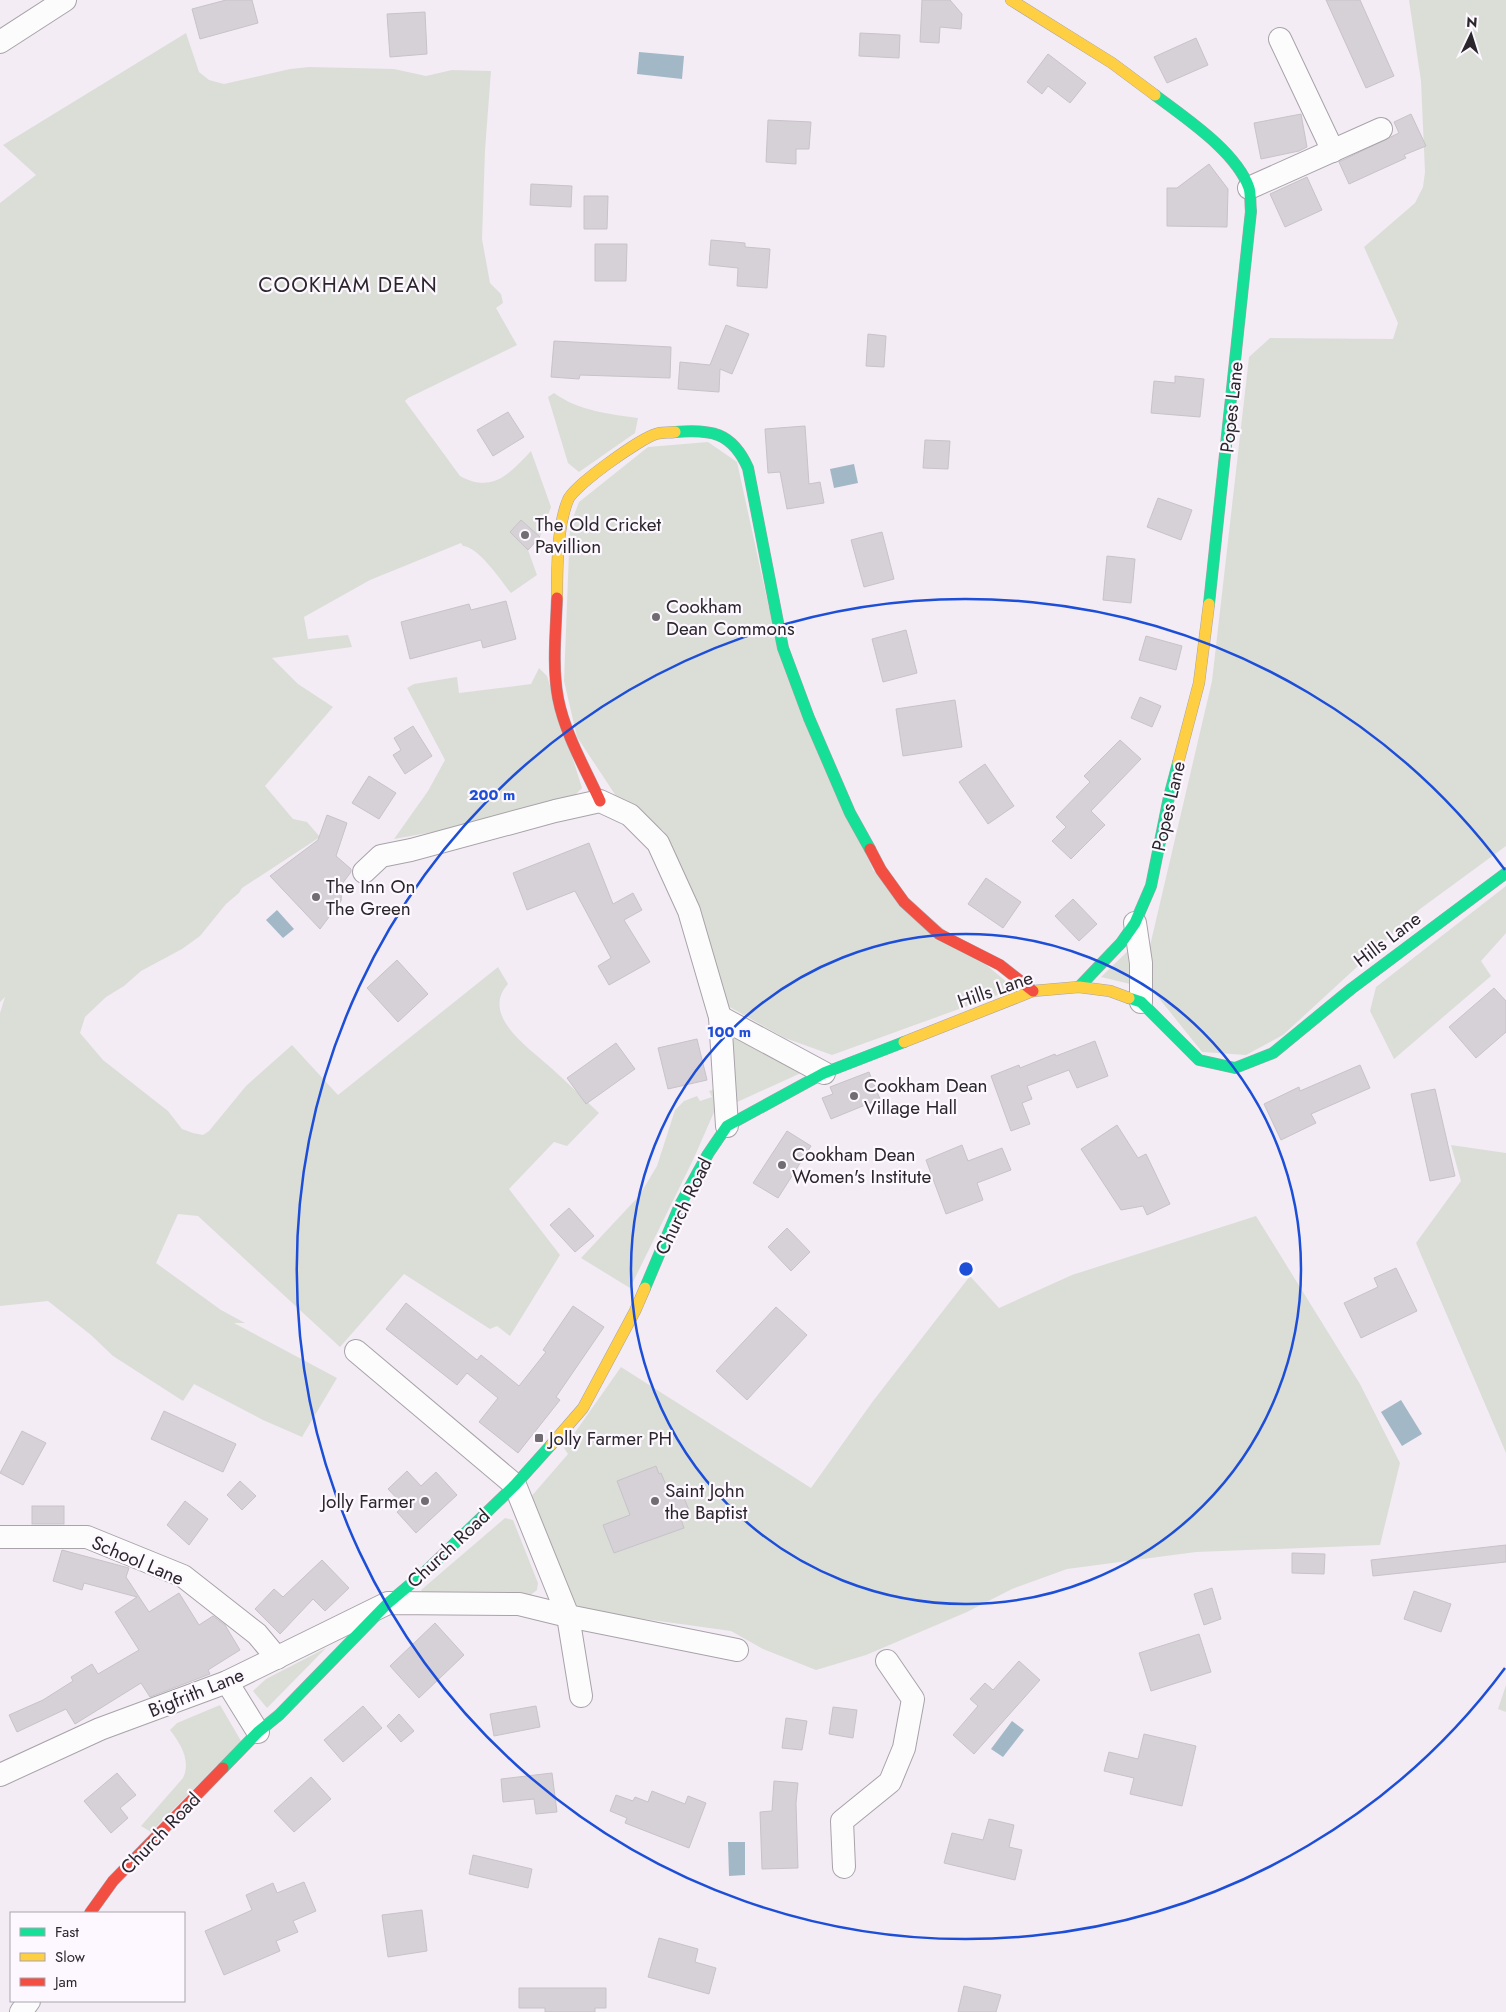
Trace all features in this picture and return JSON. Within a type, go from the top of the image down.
[{"type":"street","points":[[0,42],[64,0]]},
{"type":"street","name":"Popes Lane","points":[[1011,0],[1112,63],[1210,138],[1235,164],[1249,188],[1252,211],[1218,528],[1199,683],[1169,796],[1151,886],[1135,923],[1120,943],[1079,987]]},
{"type":"street","points":[[1280,39],[1333,151]]},
{"type":"street","points":[[1249,188],[1381,129]]},
{"type":"street","points":[[600,801],[567,730],[558,697],[556,658],[557,583],[560,535],[568,498],[588,479],[627,450],[655,434],[699,430],[721,435],[740,452],[748,468],[783,648],[809,718],[850,813],[881,870],[904,902],[939,934],[1000,965],[1033,992]]},
{"type":"street","points":[[364,872],[381,856],[600,801],[630,815],[658,843],[689,911],[720,1017],[727,1126]]},
{"type":"street","name":"Hills Lane","points":[[727,1126],[824,1072],[1033,992],[1079,987],[1110,990],[1141,1002],[1200,1060],[1235,1068],[1273,1053],[1351,989],[1506,873]]},
{"type":"street","points":[[1135,923],[1141,964],[1141,1002]]},
{"type":"street","points":[[720,1017],[824,1072]]},
{"type":"street","name":"Church Road","points":[[91,1912],[113,1881],[258,1732],[279,1715],[388,1603],[426,1571],[515,1485],[582,1408],[636,1311],[680,1205],[708,1154],[727,1126]]},
{"type":"street","points":[[356,1351],[515,1485],[568,1616],[581,1696]]},
{"type":"street","name":"School Lane","points":[[0,1537],[87,1537],[183,1576],[257,1634],[277,1658]]},
{"type":"street","points":[[388,1603],[519,1604],[568,1616],[737,1650]]},
{"type":"street","name":"Bigfrith Lane","points":[[0,1774],[100,1729],[227,1682],[388,1603]]},
{"type":"street","points":[[844,1867],[842,1821],[890,1782],[904,1748],[913,1699],[887,1661]]},
{"type":"street","points":[[227,1682],[258,1732]]},
{"type":"shaded area","points":[[1409,0],[1506,0],[1506,846],[1420,909],[1283,1035],[1246,1055],[1202,1052],[1154,992],[1149,974],[1149,950],[1212,681],[1249,357],[1270,338],[1393,339],[1398,323],[1364,247],[1415,203],[1423,187],[1425,172],[1421,81]]},
{"type":"shaded area","points":[[186,33],[199,72],[209,80],[224,84],[290,69],[309,67],[394,69],[426,76],[452,70],[491,71],[485,150],[482,239],[490,283],[501,294],[503,303],[496,308],[517,345],[405,401],[460,476],[472,481],[482,483],[500,478],[516,467],[531,451],[551,507],[540,537],[521,520],[510,532],[528,550],[537,575],[511,593],[483,558],[461,543],[370,580],[304,617],[308,639],[348,635],[352,647],[272,658],[298,684],[333,707],[265,786],[293,819],[307,822],[320,837],[242,888],[226,904],[200,936],[182,949],[141,971],[124,986],[106,997],[85,1017],[80,1033],[103,1060],[168,1111],[182,1129],[203,1135],[209,1131],[246,1086],[292,1045],[338,1095],[498,967],[508,984],[501,996],[500,1007],[503,1019],[510,1030],[599,1113],[567,1146],[554,1142],[509,1189],[560,1255],[510,1336],[497,1326],[490,1329],[404,1274],[340,1347],[198,1216],[178,1214],[156,1263],[221,1310],[245,1323],[234,1323],[337,1378],[302,1437],[263,1420],[194,1384],[183,1401],[113,1356],[91,1335],[48,1301],[0,1306],[0,1013],[5,997],[0,1002],[0,203],[36,175],[3,145]]},
{"type":"shaded area","points":[[554,393],[584,408],[638,418],[635,433],[579,472],[568,463],[548,397]]},
{"type":"shaded area","points":[[708,442],[737,462],[772,622],[873,870],[1008,983],[1006,992],[832,1055],[785,1038],[726,1005],[694,895],[664,831],[616,796],[577,737],[564,681],[570,526],[579,502],[648,447]]},
{"type":"shaded area","points":[[539,668],[547,676],[582,788],[574,796],[466,826],[394,839],[428,791],[445,760],[407,688],[414,684],[457,677],[459,693],[531,684]]},
{"type":"shaded area","points":[[1506,886],[1506,933],[1481,961],[1491,976],[1394,1059],[1370,1011],[1376,987]]},
{"type":"shaded area","points":[[1129,950],[1130,984],[1101,977]]},
{"type":"shaded area","points":[[729,1034],[801,1073],[735,1103]]},
{"type":"shaded area","points":[[722,1087],[718,1103],[693,1160],[630,1288],[581,1258],[639,1196],[657,1166],[675,1110],[684,1101],[697,1096],[700,1101],[712,1097],[709,1091]]},
{"type":"shaded area","points":[[1451,1145],[1506,1153],[1506,1453],[1416,1243],[1461,1181]]},
{"type":"shaded area","points":[[1256,1216],[1360,1384],[1400,1463],[1380,1545],[1196,1552],[1067,1569],[1012,1589],[967,1612],[866,1655],[816,1670],[763,1649],[731,1631],[587,1611],[566,1599],[529,1499],[568,1454],[564,1448],[621,1367],[811,1488],[873,1401],[970,1276],[999,1308],[1072,1275]]},
{"type":"shaded area","points":[[505,1518],[513,1520],[538,1583],[537,1590],[529,1596],[424,1597],[421,1590]]},
{"type":"shaded area","points":[[326,1648],[267,1708],[253,1691],[266,1679]]},
{"type":"shaded area","points":[[1506,1685],[1506,1712],[1498,1709]]},
{"type":"shaded area","points":[[220,1705],[241,1741],[151,1832],[141,1826],[183,1778],[185,1772],[184,1753],[170,1730],[177,1723]]},
{"type":"water","points":[[639,52],[684,56],[682,79],[637,74]]},
{"type":"water","points":[[854,464],[858,483],[834,488],[830,469]]},
{"type":"water","points":[[277,910],[294,929],[283,938],[266,920]]},
{"type":"water","points":[[1401,1400],[1422,1434],[1402,1446],[1381,1412]]},
{"type":"water","points":[[1012,1721],[1024,1730],[1003,1757],[991,1749]]},
{"type":"water","points":[[728,1842],[745,1842],[745,1875],[729,1876]]},
{"type":"building","points":[[226,0],[252,0],[258,23],[200,39],[192,9]]},
{"type":"building","points":[[922,0],[950,0],[962,14],[961,29],[940,27],[939,43],[920,42]]},
{"type":"building","points":[[1326,0],[1360,0],[1394,76],[1366,88]]},
{"type":"building","points":[[425,12],[427,54],[390,57],[387,14]]},
{"type":"building","points":[[860,33],[900,35],[899,58],[859,56]]},
{"type":"building","points":[[1196,38],[1208,65],[1167,83],[1154,57]]},
{"type":"building","points":[[1048,54],[1086,83],[1070,103],[1048,86],[1042,94],[1027,82]]},
{"type":"building","points":[[1301,114],[1307,147],[1299,151],[1261,159],[1254,123]]},
{"type":"building","points":[[1411,114],[1426,146],[1404,155],[1406,158],[1349,184],[1339,162],[1399,133],[1394,122]]},
{"type":"building","points":[[768,120],[811,122],[809,149],[796,149],[796,164],[766,162]]},
{"type":"building","points":[[1209,164],[1228,189],[1227,227],[1167,226],[1167,188],[1177,188]]},
{"type":"building","points":[[1307,177],[1322,210],[1285,227],[1270,194]]},
{"type":"building","points":[[531,184],[572,186],[571,207],[530,205]]},
{"type":"building","points":[[584,196],[608,196],[607,229],[584,229]]},
{"type":"building","points":[[711,240],[745,243],[745,247],[770,249],[767,288],[737,286],[738,268],[709,265]]},
{"type":"building","points":[[595,244],[627,244],[626,281],[595,281]]},
{"type":"building","points":[[726,325],[749,334],[732,374],[720,369],[719,392],[678,389],[680,362],[710,365]]},
{"type":"building","points":[[868,334],[886,336],[884,367],[866,366]]},
{"type":"building","points":[[554,341],[671,347],[670,378],[580,375],[579,379],[551,377]]},
{"type":"building","points":[[1175,376],[1204,379],[1200,417],[1151,413],[1154,381],[1175,383]]},
{"type":"building","points":[[508,412],[524,437],[493,456],[477,430]]},
{"type":"building","points":[[805,426],[809,484],[820,482],[824,503],[787,509],[780,472],[768,473],[765,429]]},
{"type":"building","points":[[925,440],[950,441],[948,469],[923,468]]},
{"type":"building","points":[[1158,498],[1192,510],[1181,540],[1147,527]]},
{"type":"building","name":"The Old Cricket Pavillion","points":[[521,520],[540,537],[528,550],[510,532]]},
{"type":"building","points":[[882,532],[894,579],[864,587],[851,540]]},
{"type":"building","points":[[1107,556],[1135,559],[1131,603],[1103,600]]},
{"type":"building","points":[[506,601],[516,639],[483,648],[481,640],[410,659],[401,622],[469,604],[471,610]]},
{"type":"building","points":[[906,630],[917,673],[883,682],[872,639]]},
{"type":"building","points":[[1146,636],[1182,646],[1176,670],[1139,660]]},
{"type":"building","points":[[1140,697],[1161,706],[1152,727],[1131,718]]},
{"type":"building","points":[[955,700],[962,747],[903,756],[896,709]]},
{"type":"building","points":[[413,726],[432,756],[405,774],[393,755],[401,750],[394,738]]},
{"type":"building","points":[[1120,740],[1141,759],[1091,811],[1105,825],[1071,859],[1052,841],[1066,827],[1056,817],[1090,782],[1084,776]]},
{"type":"building","points":[[985,764],[1014,806],[988,824],[959,782]]},
{"type":"building","points":[[369,776],[396,793],[379,819],[352,803]]},
{"type":"building","name":"The Inn On The Green","points":[[327,815],[347,823],[336,856],[351,869],[351,872],[342,884],[341,901],[320,929],[270,876],[318,840]]},
{"type":"building","points":[[589,843],[613,904],[633,893],[642,910],[624,920],[650,962],[609,985],[598,966],[611,958],[575,891],[527,910],[513,873]]},
{"type":"building","points":[[986,878],[1021,902],[1003,928],[968,904]]},
{"type":"building","points":[[1073,899],[1097,924],[1079,941],[1055,916]]},
{"type":"building","points":[[397,960],[428,994],[398,1022],[367,988]]},
{"type":"building","points":[[1494,988],[1506,1001],[1506,1032],[1476,1058],[1449,1027]]},
{"type":"building","points":[[697,1039],[707,1080],[668,1089],[658,1048]]},
{"type":"building","points":[[1095,1041],[1108,1076],[1077,1088],[1069,1070],[1027,1086],[1032,1099],[1022,1103],[1030,1124],[1011,1131],[991,1076],[1019,1065],[1020,1068],[1055,1054],[1056,1056]]},
{"type":"building","points":[[616,1043],[635,1069],[586,1104],[567,1078]]},
{"type":"building","points":[[1360,1065],[1370,1088],[1311,1114],[1316,1123],[1281,1140],[1264,1104],[1299,1087],[1300,1091]]},
{"type":"building","name":"Cookham Dean Village Hall","points":[[869,1072],[880,1099],[831,1119],[822,1098],[833,1094],[830,1087]]},
{"type":"building","points":[[1435,1089],[1455,1176],[1430,1181],[1411,1094]]},
{"type":"building","points":[[1117,1125],[1138,1158],[1146,1154],[1170,1204],[1147,1215],[1143,1206],[1121,1210],[1081,1149]]},
{"type":"building","name":"Cookham Dean Women's Institute","points":[[787,1131],[811,1146],[778,1198],[753,1183]]},
{"type":"building","points":[[962,1145],[968,1161],[1002,1148],[1011,1170],[977,1183],[983,1200],[946,1214],[926,1160]]},
{"type":"building","points":[[569,1208],[594,1236],[575,1252],[550,1225]]},
{"type":"building","points":[[787,1228],[810,1252],[791,1271],[768,1247]]},
{"type":"building","points":[[1396,1268],[1417,1311],[1361,1338],[1344,1303],[1378,1287],[1374,1278]]},
{"type":"building","points":[[406,1303],[477,1360],[481,1355],[519,1386],[546,1352],[543,1350],[573,1306],[604,1327],[556,1397],[560,1400],[518,1453],[479,1422],[498,1398],[467,1373],[457,1385],[386,1329]]},
{"type":"building","points":[[776,1307],[807,1335],[747,1400],[716,1371]]},
{"type":"building","points":[[164,1411],[236,1444],[223,1472],[151,1439]]},
{"type":"building","points":[[22,1431],[46,1443],[23,1485],[0,1473]]},
{"type":"building","name":"Saint John the Baptist","points":[[656,1466],[668,1490],[679,1486],[689,1510],[679,1514],[684,1528],[614,1553],[603,1525],[630,1515],[617,1481]]},
{"type":"building","name":"Jolly Farmer","points":[[407,1471],[421,1486],[436,1472],[457,1495],[416,1533],[397,1512],[404,1506],[388,1489]]},
{"type":"building","points":[[240,1481],[256,1496],[242,1510],[227,1495]]},
{"type":"building","points":[[185,1501],[208,1519],[189,1545],[167,1525]]},
{"type":"building","points":[[32,1506],[64,1506],[64,1524],[32,1524]]},
{"type":"building","points":[[1506,1545],[1506,1562],[1373,1576],[1371,1560]]},
{"type":"building","points":[[62,1550],[129,1568],[126,1577],[149,1612],[179,1593],[199,1625],[213,1616],[225,1625],[240,1650],[208,1670],[210,1674],[150,1697],[141,1683],[75,1724],[66,1709],[17,1732],[9,1715],[43,1700],[73,1681],[71,1677],[92,1664],[98,1674],[139,1650],[115,1612],[137,1597],[84,1583],[82,1590],[53,1581]]},
{"type":"building","points":[[1292,1553],[1325,1554],[1324,1574],[1292,1573]]},
{"type":"building","points":[[322,1560],[349,1588],[325,1611],[313,1599],[280,1634],[255,1609],[274,1589],[283,1597]]},
{"type":"building","points":[[1212,1588],[1221,1619],[1204,1625],[1194,1594]]},
{"type":"building","points":[[1414,1591],[1451,1604],[1441,1632],[1404,1619]]},
{"type":"building","points":[[435,1623],[464,1655],[419,1698],[390,1666]]},
{"type":"building","points":[[1199,1634],[1211,1672],[1151,1691],[1139,1653]]},
{"type":"building","points":[[1019,1661],[1040,1680],[974,1754],[953,1735],[978,1706],[970,1699],[985,1683],[993,1690]]},
{"type":"building","points":[[363,1706],[382,1728],[343,1762],[324,1740]]},
{"type":"building","points":[[536,1706],[540,1727],[494,1736],[490,1714]]},
{"type":"building","points":[[833,1707],[857,1710],[853,1738],[829,1734]]},
{"type":"building","points":[[399,1714],[414,1731],[401,1742],[387,1726]]},
{"type":"building","points":[[786,1718],[807,1721],[802,1750],[782,1748]]},
{"type":"building","points":[[1144,1734],[1196,1746],[1182,1806],[1130,1794],[1134,1778],[1104,1771],[1109,1752],[1138,1759]]},
{"type":"building","points":[[117,1773],[136,1795],[120,1808],[128,1818],[111,1833],[84,1801]]},
{"type":"building","points":[[552,1773],[557,1812],[536,1814],[534,1799],[503,1802],[501,1779]]},
{"type":"building","points":[[311,1777],[331,1799],[294,1832],[274,1811]]},
{"type":"building","points":[[774,1781],[798,1783],[796,1803],[798,1868],[762,1869],[760,1812],[772,1811]]},
{"type":"building","points":[[652,1791],[685,1804],[688,1796],[706,1803],[689,1848],[625,1823],[627,1818],[610,1811],[616,1795],[633,1801],[635,1797],[648,1802]]},
{"type":"building","points":[[989,1819],[1014,1825],[1009,1847],[1022,1850],[1015,1880],[944,1863],[952,1833],[983,1840]]},
{"type":"building","points":[[473,1855],[532,1869],[528,1888],[469,1874]]},
{"type":"building","points":[[304,1882],[316,1911],[293,1921],[298,1932],[276,1941],[280,1951],[224,1975],[205,1931],[252,1910],[246,1895],[273,1883],[277,1893]]},
{"type":"building","points":[[422,1910],[427,1951],[388,1957],[382,1915]]},
{"type":"building","points":[[659,1938],[698,1949],[695,1962],[716,1968],[709,1994],[648,1977]]},
{"type":"building","points":[[964,1986],[1001,1995],[996,2012],[958,2012]]},
{"type":"building","points":[[519,1988],[606,1988],[606,2008],[595,2008],[595,2012],[545,2012],[545,2008],[519,2008]]},
{"type":"traffic: fast","points":[[1155,95],[1221,148],[1242,174],[1250,193],[1251,211],[1209,604]]},
{"type":"traffic: fast","points":[[675,432],[699,431],[719,435],[735,447],[748,468],[783,648],[809,718],[850,813],[870,849]]},
{"type":"traffic: fast","points":[[1079,987],[1121,943],[1135,923],[1151,886],[1169,797],[1178,763]]},
{"type":"traffic: fast","points":[[1129,998],[1141,1002],[1199,1060],[1235,1068],[1273,1053],[1351,989],[1506,873]]},
{"type":"traffic: fast","points":[[645,1288],[680,1205],[708,1154],[727,1126],[824,1073],[904,1042]]},
{"type":"traffic: fast","points":[[223,1768],[258,1732],[279,1715],[388,1603],[426,1571],[515,1485],[551,1445]]},
{"type":"traffic: slow","points":[[1011,0],[1112,63],[1155,95]]},
{"type":"traffic: slow","points":[[557,598],[560,535],[568,500],[594,474],[648,437],[660,433],[675,432]]},
{"type":"traffic: slow","points":[[1178,763],[1199,683],[1209,604]]},
{"type":"traffic: slow","points":[[904,1042],[1033,991],[1079,987],[1110,991],[1129,998]]},
{"type":"traffic: slow","points":[[551,1445],[583,1408],[635,1311],[645,1288]]},
{"type":"traffic: jam","points":[[557,598],[555,661],[558,698],[570,738],[600,801]]},
{"type":"traffic: jam","points":[[870,849],[881,870],[904,902],[939,934],[1000,965],[1033,991]]},
{"type":"traffic: jam","points":[[91,1912],[113,1881],[223,1768]]},
{"type":"place","name":"The Old Cricket Pavillion","points":[[525,535]]},
{"type":"place","name":"Cookham Dean Commons","points":[[656,617]]},
{"type":"place","name":"The Inn On The Green","points":[[316,897]]},
{"type":"place","name":"Cookham Dean Village Hall","points":[[854,1096]]},
{"type":"place","name":"Cookham Dean Women's Institute","points":[[782,1165]]},
{"type":"place","name":"Jolly Farmer PH","points":[[539,1438]]},
{"type":"place","name":"Jolly Farmer","points":[[425,1501]]},
{"type":"place","name":"Saint John the Baptist","points":[[655,1501]]},
{"type":"district","name":"COOKHAM DEAN","points":[[348,285]]}]
